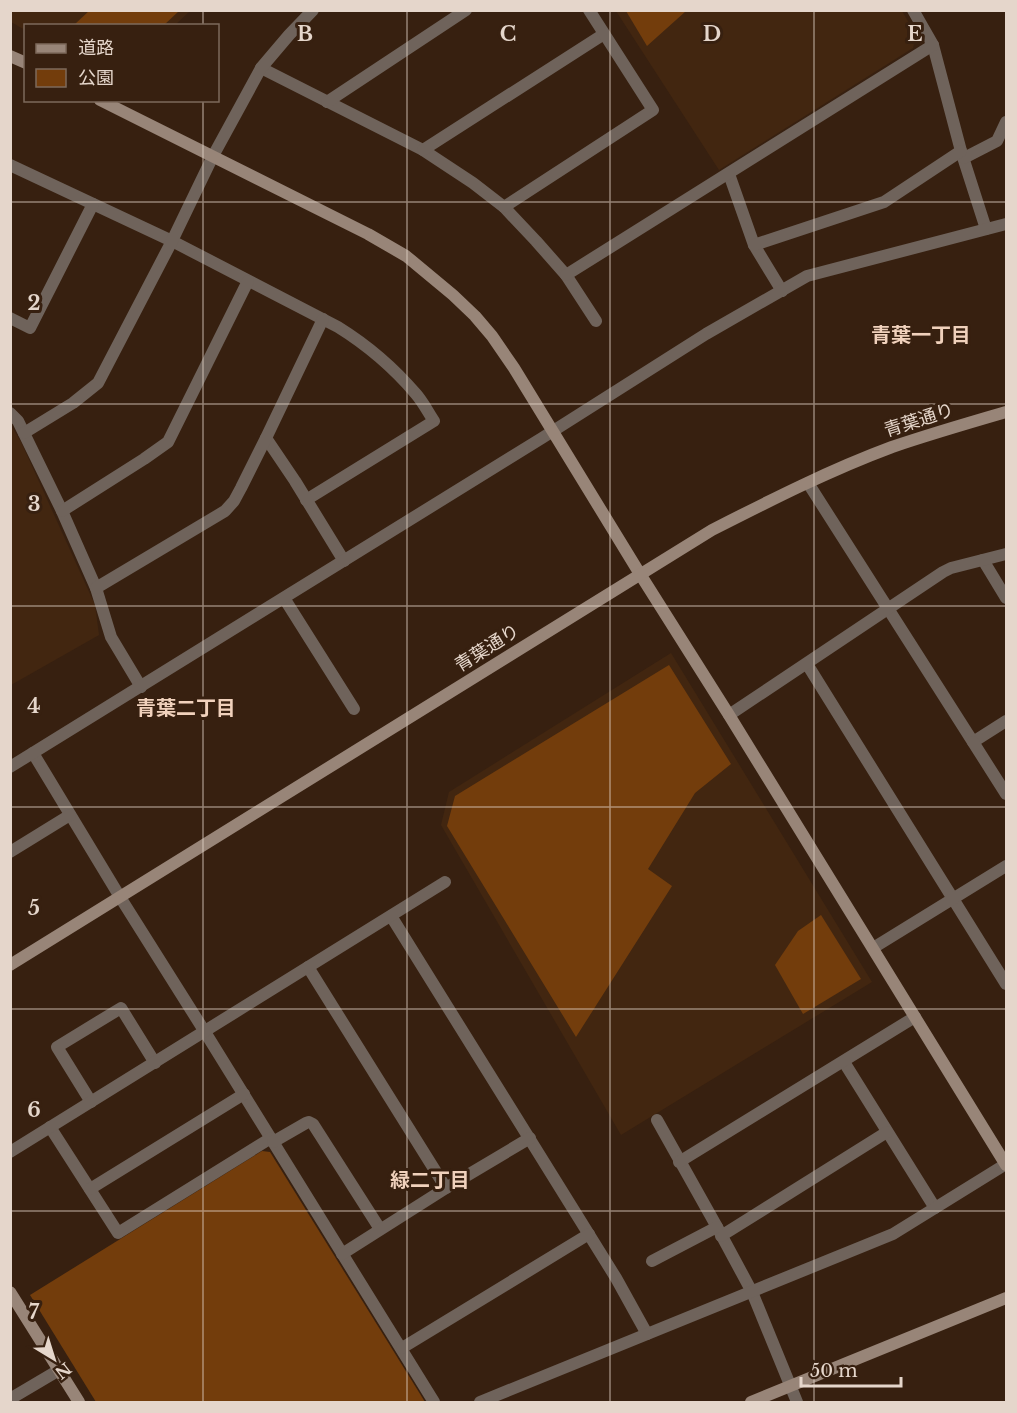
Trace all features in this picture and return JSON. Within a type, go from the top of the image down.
[{"type":"street","points":[[24,433],[73,403],[98,383],[172,241],[213,156],[261,68],[313,10]]},
{"type":"street","points":[[327,102],[466,10]]},
{"type":"street","points":[[504,207],[653,110],[589,10]]},
{"type":"street","points":[[914,10],[933,45],[986,229]]},
{"type":"street","points":[[423,150],[604,34]]},
{"type":"street","points":[[566,275],[933,45]]},
{"type":"street","points":[[10,56],[24,62]]},
{"type":"street","points":[[261,68],[423,150],[473,183],[504,207],[536,241],[566,275],[596,321]]},
{"type":"street","points":[[104,102],[368,234],[406,256],[475,316],[514,368],[1006,1164],[893,1234],[480,1402]]},
{"type":"street","points":[[754,245],[884,202],[963,155],[997,141],[1006,122]]},
{"type":"street","points":[[12,170],[172,241],[323,319],[360,341],[384,360],[417,395],[434,421],[306,500]]},
{"type":"street","points":[[729,174],[754,245],[782,291]]},
{"type":"street","points":[[10,318],[30,328],[93,204]]},
{"type":"street","points":[[10,767],[706,334],[807,276],[1006,224]]},
{"type":"street","points":[[62,511],[168,442],[248,281]]},
{"type":"street","points":[[96,588],[225,511],[234,501],[323,319]]},
{"type":"street","name":"青葉通り","points":[[10,965],[712,530],[808,483],[893,447],[1006,412]]},
{"type":"street","points":[[10,413],[18,421],[62,511],[96,588],[111,637],[141,687]]},
{"type":"street","points":[[266,438],[344,561]]},
{"type":"street","points":[[808,483],[1006,794]]},
{"type":"street","points":[[729,715],[943,572],[1006,554]]},
{"type":"street","points":[[983,560],[1006,598]]},
{"type":"street","points":[[284,598],[354,710]]},
{"type":"street","points":[[807,664],[1006,984]]},
{"type":"street","points":[[974,742],[1006,721]]},
{"type":"street","points":[[33,753],[434,1402]]},
{"type":"street","points":[[10,852],[70,815]]},
{"type":"street","points":[[873,948],[1006,866]]},
{"type":"street","points":[[10,1152],[445,882]]},
{"type":"street","points":[[391,916],[616,1278],[647,1334]]},
{"type":"street","points":[[308,967],[446,1188]]},
{"type":"street","points":[[91,1102],[57,1047],[121,1008],[155,1063]]},
{"type":"street","points":[[679,1162],[915,1017]]},
{"type":"street","points":[[844,1062],[935,1208]]},
{"type":"street","points":[[90,1189],[244,1094]]},
{"type":"street","points":[[657,1120],[752,1292],[797,1402]]},
{"type":"street","points":[[50,1127],[118,1233],[272,1140],[309,1122],[313,1124],[380,1229]]},
{"type":"street","points":[[652,1261],[719,1231],[887,1132]]},
{"type":"street","points":[[342,1254],[530,1138]]},
{"type":"street","points":[[402,1348],[589,1234]]},
{"type":"street","points":[[10,1292],[79,1402]]},
{"type":"street","points":[[751,1402],[1006,1298]]},
{"type":"street","points":[[10,1399],[59,1370]]},
{"type":"shaded area","points":[[11,11],[190,11],[176,24],[24,24],[24,29],[11,22]]},
{"type":"shaded area","points":[[616,11],[902,11],[916,35],[913,48],[719,170]]},
{"type":"shaded area","points":[[10,424],[21,442],[95,605],[99,635],[11,685]]},
{"type":"shaded area","points":[[671,653],[872,982],[621,1135],[441,825],[449,792]]},
{"type":"green space","points":[[90,10],[179,10],[165,24],[75,24]]},
{"type":"green space","points":[[626,11],[686,11],[647,46]]},
{"type":"green space","points":[[669,665],[731,764],[695,793],[648,869],[672,886],[576,1037],[447,826],[455,796]]},
{"type":"green space","points":[[821,915],[861,979],[803,1014],[775,965],[798,931]]},
{"type":"green space","points":[[262,1151],[270,1152],[425,1402],[96,1402],[30,1295]]},
{"type":"district","name":"青葉一丁目","points":[[921,335]]},
{"type":"district","name":"青葉二丁目","points":[[186,708]]},
{"type":"district","name":"緑二丁目","points":[[430,1180]]}]
